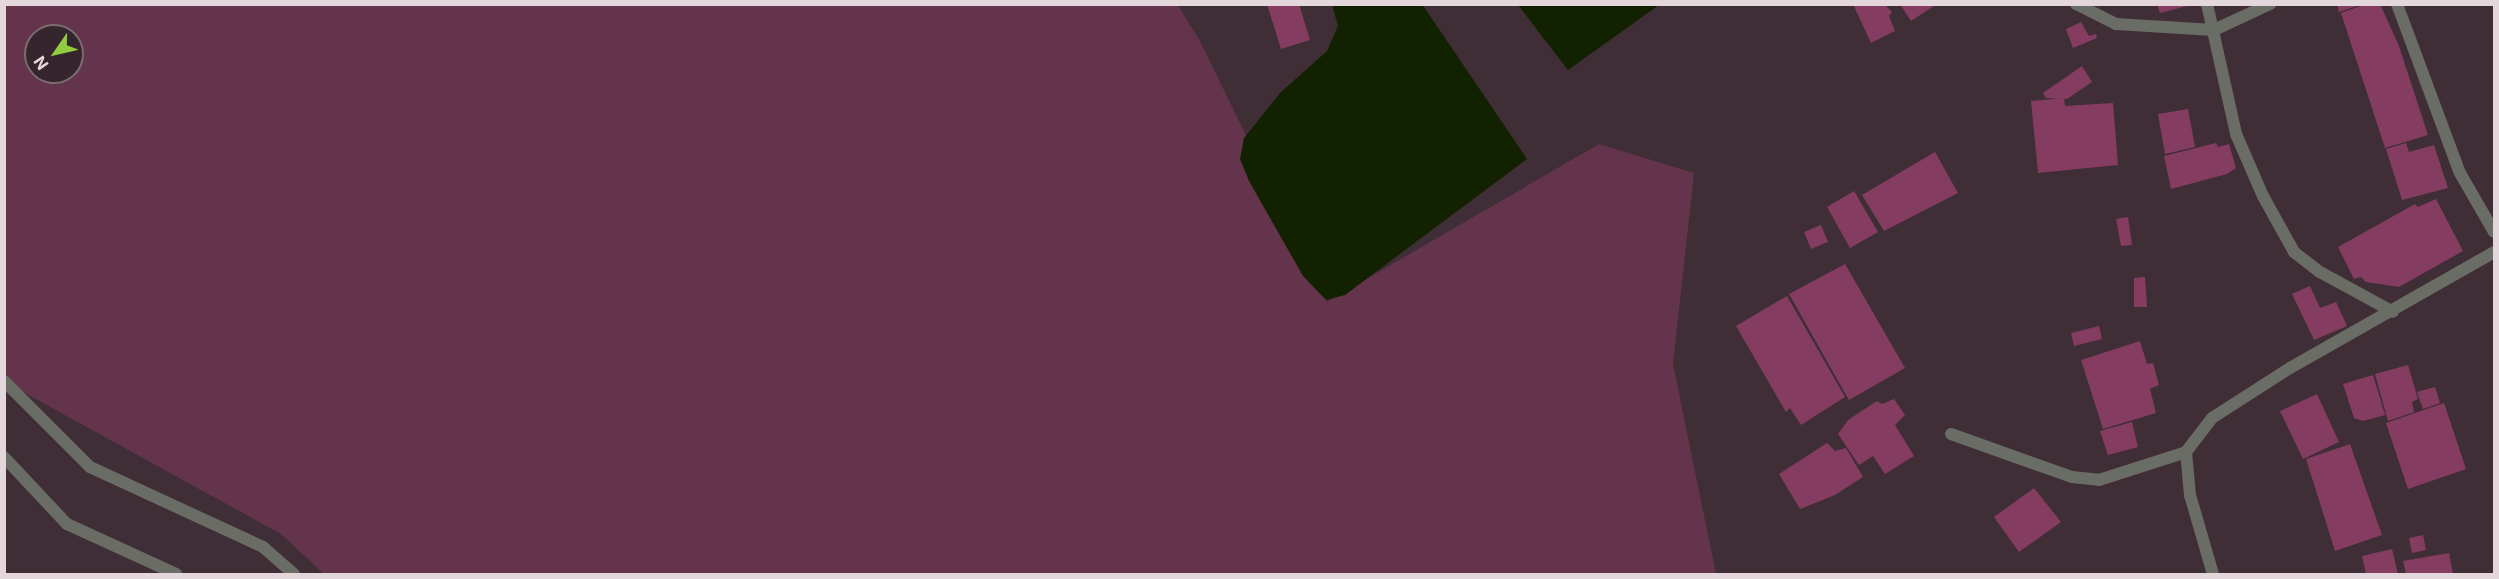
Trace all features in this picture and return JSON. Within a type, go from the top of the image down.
[{"type":"street","points":[[2076,4],[2116,24],[2214,30],[2270,4]]},
{"type":"street","points":[[2207,4],[2236,134],[2294,252],[2320,272],[2393,312]]},
{"type":"street","points":[[2397,4],[2460,173],[2494,232]]},
{"type":"street","points":[[1951,434],[2072,477],[2099,480],[2186,452],[2212,418],[2290,368],[2393,312],[2494,252]]},
{"type":"street","points":[[4,381],[90,467],[263,547],[294,574]]},
{"type":"street","points":[[2186,452],[2190,495],[2213,574]]},
{"type":"street","points":[[4,457],[67,524],[176,574]]},
{"type":"shaded area","points":[[1422,4],[1527,159],[1345,295],[1326,300],[1303,276],[1249,181],[1240,159],[1244,138],[1281,92],[1327,51],[1338,26],[1332,5]]},
{"type":"shaded area","points":[[5,5],[1178,5],[1200,41],[1327,302],[1599,144],[1694,173],[1673,364],[1716,574],[324,574],[281,534],[5,382]]},
{"type":"shaded area","points":[[1518,5],[1659,5],[1568,70]]},
{"type":"building","points":[[1267,4],[1299,4],[1310,40],[1281,49]]},
{"type":"building","points":[[1853,4],[1884,4],[1892,12],[1889,16],[1895,31],[1871,43]]},
{"type":"building","points":[[1900,4],[1937,4],[1911,21]]},
{"type":"building","points":[[2157,4],[2191,4],[2191,5],[2160,13]]},
{"type":"building","points":[[2337,4],[2360,4],[2360,5],[2339,12]]},
{"type":"building","points":[[2366,4],[2380,4],[2399,46],[2428,135],[2385,148],[2341,13]]},
{"type":"building","points":[[2081,22],[2089,36],[2096,34],[2097,38],[2073,48],[2066,29]]},
{"type":"building","points":[[2082,66],[2092,82],[2067,99],[2046,98],[2043,93]]},
{"type":"building","points":[[2064,98],[2065,106],[2113,103],[2118,165],[2038,173],[2031,101]]},
{"type":"building","points":[[2188,109],[2195,147],[2165,154],[2158,114]]},
{"type":"building","points":[[2216,143],[2218,147],[2229,144],[2236,168],[2227,174],[2171,189],[2164,156]]},
{"type":"building","points":[[2406,143],[2409,152],[2434,145],[2448,188],[2402,200],[2386,149]]},
{"type":"building","points":[[1935,152],[1958,193],[1884,231],[1862,195]]},
{"type":"building","points":[[1854,191],[1878,232],[1850,248],[1827,207]]},
{"type":"building","points":[[2436,199],[2463,251],[2399,287],[2366,282],[2361,277],[2354,279],[2338,247],[2415,204],[2418,207]]},
{"type":"building","points":[[2128,217],[2132,245],[2121,246],[2116,219]]},
{"type":"building","points":[[1821,225],[1828,242],[1811,249],[1804,232]]},
{"type":"building","points":[[1845,264],[1905,368],[1849,400],[1789,294]]},
{"type":"building","points":[[2145,277],[2147,307],[2134,307],[2134,278]]},
{"type":"building","points":[[2310,286],[2320,308],[2336,302],[2347,326],[2314,340],[2292,294]]},
{"type":"building","points":[[1787,296],[1845,397],[1801,425],[1790,408],[1786,412],[1736,326]]},
{"type":"building","points":[[2099,326],[2102,339],[2074,346],[2071,333]]},
{"type":"building","points":[[2140,341],[2147,364],[2153,363],[2159,385],[2150,389],[2156,413],[2103,429],[2081,360]]},
{"type":"building","points":[[2408,365],[2418,399],[2412,402],[2414,412],[2388,421],[2375,374]]},
{"type":"building","points":[[2373,375],[2385,415],[2363,421],[2354,418],[2343,384]]},
{"type":"building","points":[[2435,387],[2440,403],[2423,409],[2417,392]]},
{"type":"building","points":[[2317,394],[2339,442],[2303,459],[2280,411]]},
{"type":"building","points":[[1894,399],[1905,415],[1895,425],[1914,456],[1885,474],[1873,456],[1859,465],[1838,434],[1848,420],[1877,401],[1882,404]]},
{"type":"building","points":[[2444,403],[2466,469],[2408,489],[2386,423]]},
{"type":"building","points":[[2132,422],[2138,447],[2108,455],[2100,431]]},
{"type":"building","points":[[1827,443],[1835,451],[1846,448],[1863,477],[1835,495],[1800,509],[1779,474]]},
{"type":"building","points":[[2350,444],[2382,535],[2335,551],[2306,459]]},
{"type":"building","points":[[2034,488],[2061,522],[2019,552],[1994,517]]},
{"type":"building","points":[[2423,535],[2426,550],[2412,553],[2409,538]]},
{"type":"building","points":[[2392,549],[2398,574],[2366,574],[2362,556]]},
{"type":"building","points":[[2449,553],[2453,574],[2406,574],[2403,561]]}]
